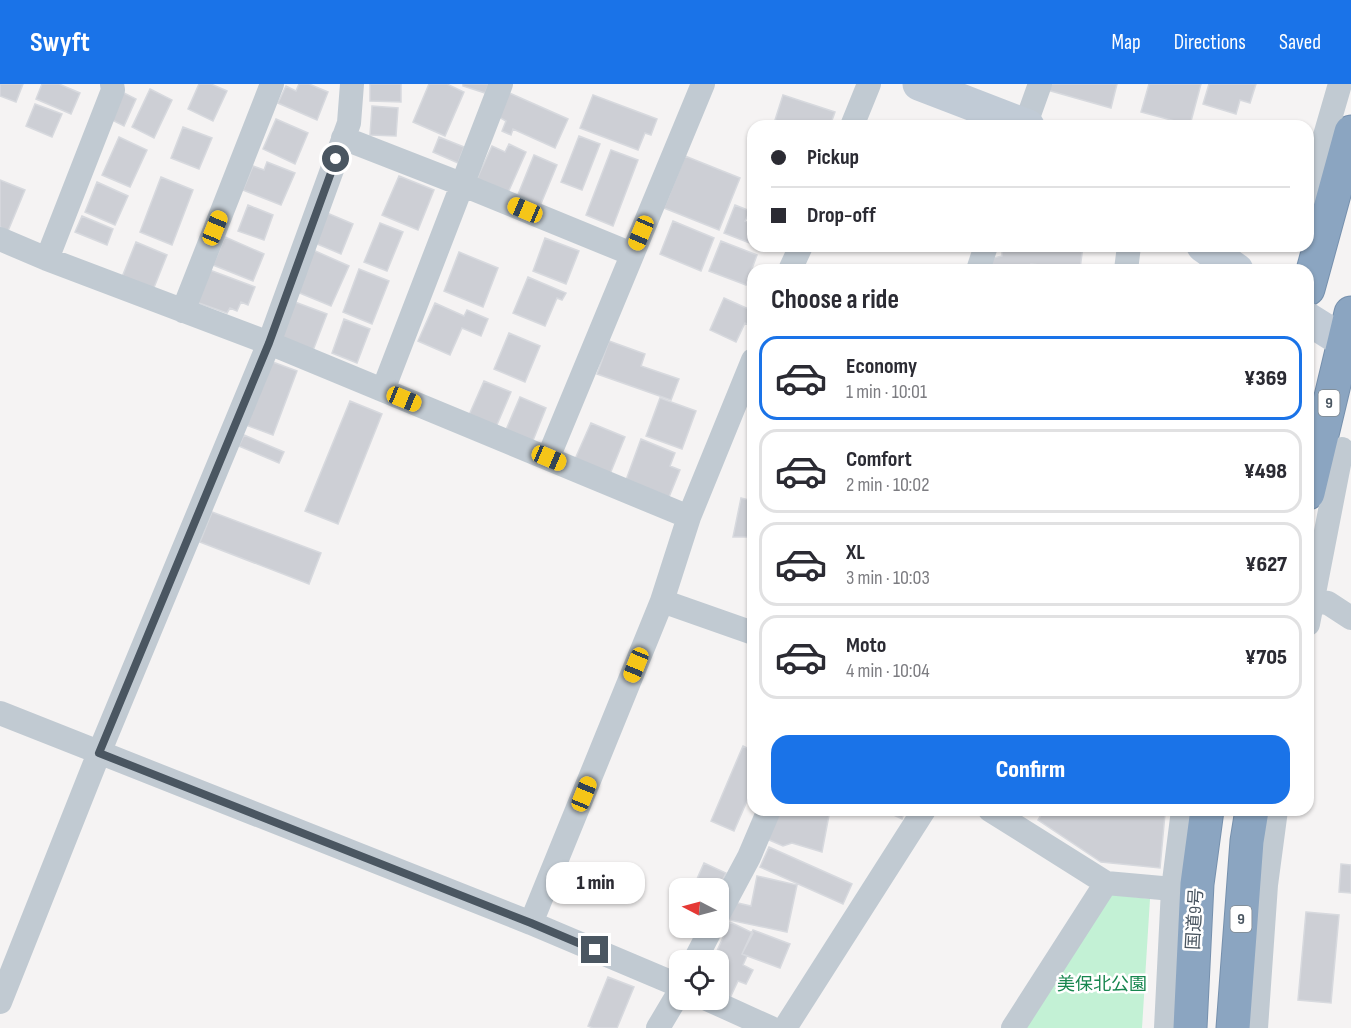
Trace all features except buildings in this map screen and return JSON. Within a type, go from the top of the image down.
[{"type":"highway","points":[[1314,267],[1351,133]]},
{"type":"highway","name":"9","points":[[1314,470],[1349,336]]},
{"type":"highway","name":"国道9号","points":[[1190,1028],[1185,886],[1204,816]]},
{"type":"highway","name":"9","points":[[1233,1028],[1249,826]]},
{"type":"street","points":[[47,260],[113,90],[112,84]]},
{"type":"street","points":[[183,311],[272,84]]},
{"type":"street","points":[[0,1002],[99,753],[269,343],[349,123],[352,84]]},
{"type":"street","points":[[383,390],[501,84]]},
{"type":"street","points":[[549,458],[703,84]]},
{"type":"street","points":[[854,120],[869,84]]},
{"type":"street","points":[[919,84],[1013,120]]},
{"type":"street","points":[[1028,120],[1040,84]]},
{"type":"street","points":[[1338,88],[1351,133]]},
{"type":"street","points":[[1314,173],[1338,88]]},
{"type":"street","points":[[343,138],[632,254]]},
{"type":"street","points":[[0,239],[47,260],[269,343],[689,517]]},
{"type":"street","points":[[1212,252],[1228,264]]},
{"type":"street","points":[[1314,321],[1349,336]]},
{"type":"street","points":[[531,923],[662,601],[689,517],[747,375]]},
{"type":"street","points":[[1314,591],[1342,449]]},
{"type":"street","points":[[1314,544],[1320,559]]},
{"type":"street","points":[[662,601],[747,631]]},
{"type":"street","points":[[1314,610],[1328,603],[1351,618]]},
{"type":"street","points":[[0,713],[531,923],[669,983]]},
{"type":"street","points":[[729,894],[749,857],[766,816]]},
{"type":"street","points":[[785,1028],[920,816]]},
{"type":"street","points":[[1000,816],[1106,883],[1185,886]]},
{"type":"street","points":[[1166,1028],[1185,886],[1179,844],[1182,816]]},
{"type":"street","points":[[1256,1028],[1266,885],[1275,816]]},
{"type":"street","points":[[1249,826],[1266,885]]},
{"type":"street","points":[[1013,1028],[1106,883]]},
{"type":"street","points":[[658,1028],[669,1008]]},
{"type":"street","points":[[729,1009],[771,1028]]},
{"type":"green space","name":"美保北公園","points":[[1110,894],[1150,899],[1142,1028],[1026,1028]]},
{"type":"route","points":[[336,159],[269,343],[99,753],[595,950]]}]
